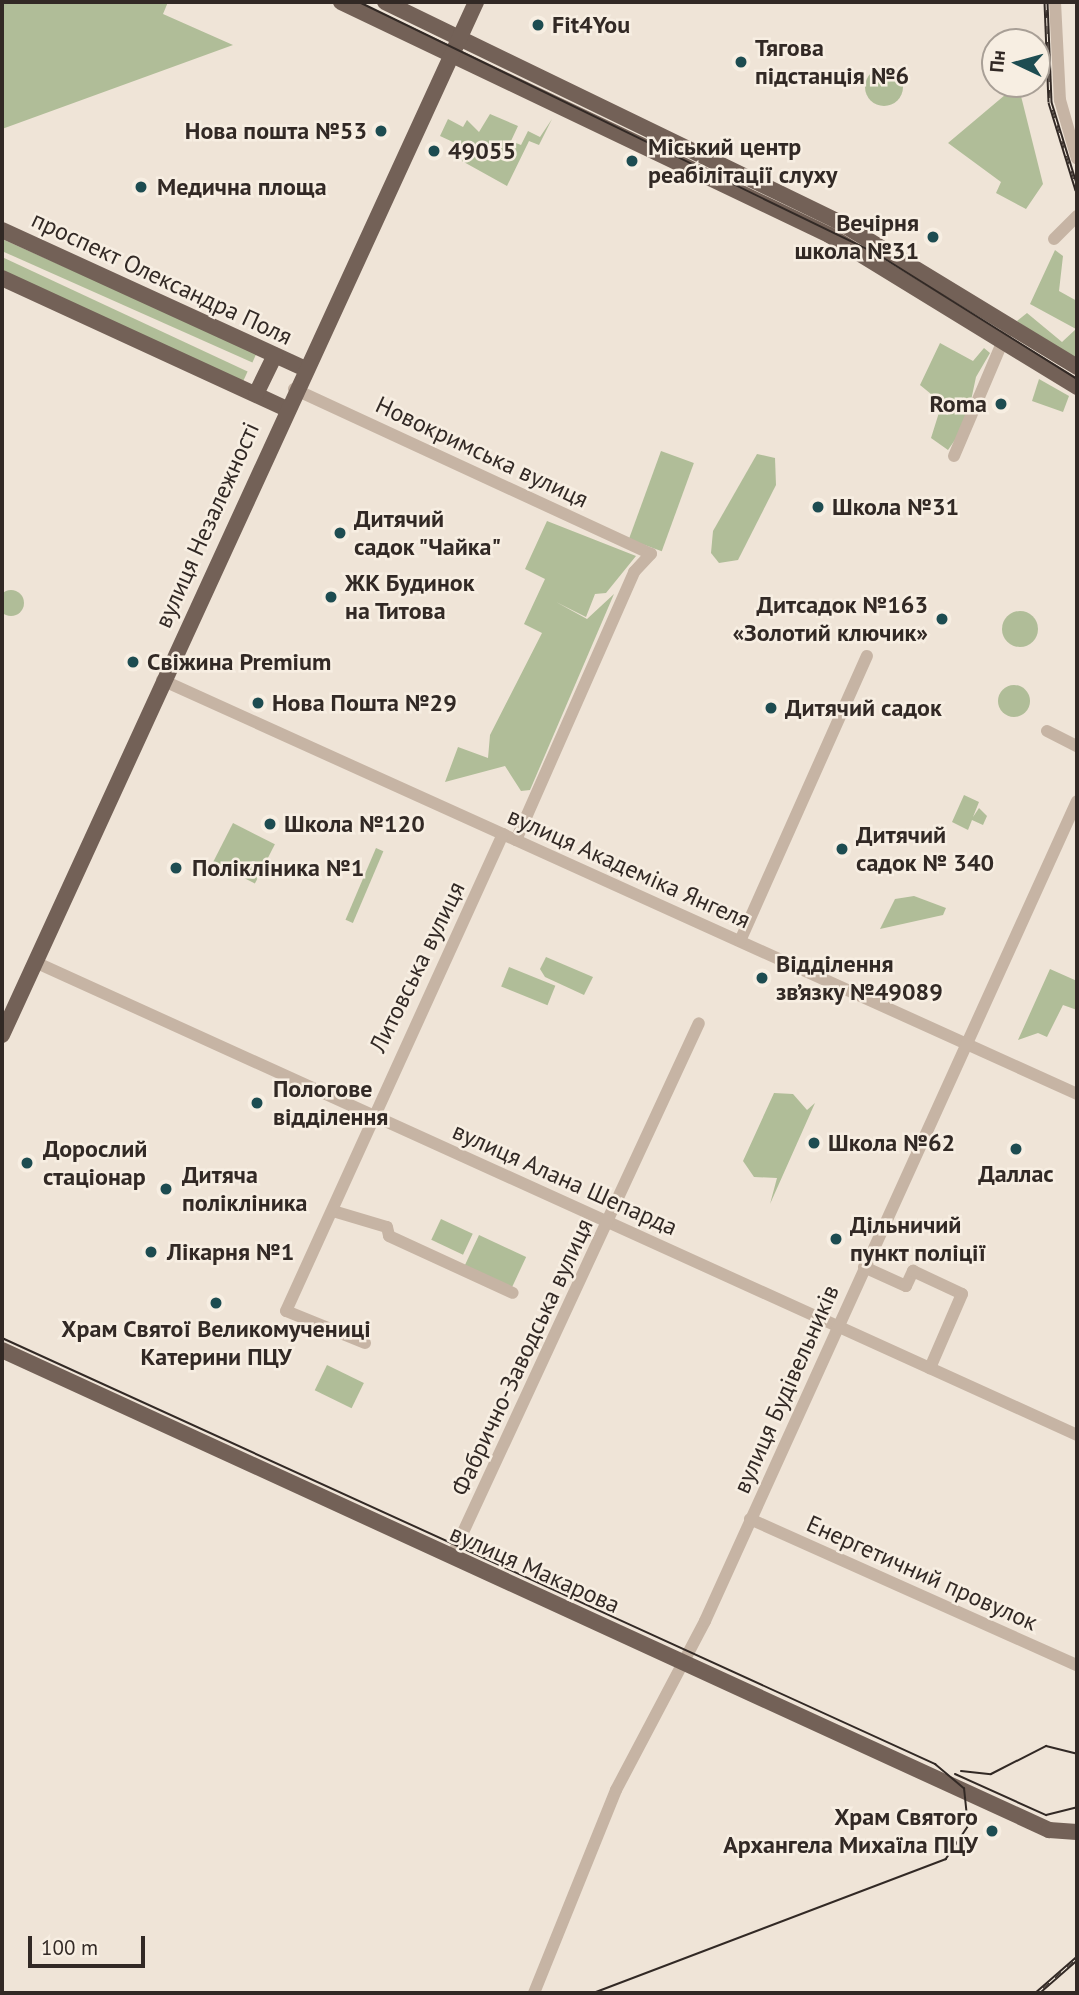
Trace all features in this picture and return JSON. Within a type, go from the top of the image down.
[{"type":"main road","points":[[341,2],[829,235],[1077,387]]},
{"type":"main road","points":[[385,2],[837,221],[1077,367]]},
{"type":"main road","name":"вулиця Незалежності","points":[[2,1035],[285,408],[457,36],[476,2]]},
{"type":"main road","name":"проспект Олександра Поля","points":[[2,230],[304,368]]},
{"type":"main road","points":[[2,278],[285,408]]},
{"type":"main road","points":[[256,394],[275,355]]},
{"type":"main road","name":"вулиця Макарова","points":[[2,1350],[1049,1830],[1077,1832]]},
{"type":"street","points":[[1055,2],[1060,100],[1077,159]]},
{"type":"street","points":[[1055,239],[1077,216]]},
{"type":"street","points":[[954,456],[1001,339],[1010,324]]},
{"type":"street","name":"Новокримська вулиця","points":[[294,389],[651,554],[634,572],[516,840]]},
{"type":"street","points":[[740,941],[867,656]]},
{"type":"street","name":"вулиця Академіка Янгеля","points":[[162,680],[1077,1094]]},
{"type":"street","points":[[1047,731],[1077,746]]},
{"type":"street","name":"вулиця Будівельників","points":[[534,1993],[616,1790],[684,1661],[1077,801]]},
{"type":"street","name":"Литовська вулиця","points":[[365,1343],[286,1311],[333,1211],[371,1114],[503,834]]},
{"type":"street","name":"вулиця Алана Шепарда","points":[[35,962],[1077,1435]]},
{"type":"street","name":"Фабрично-Заводська вулиця","points":[[452,1556],[610,1222],[699,1023]]},
{"type":"street","points":[[333,1211],[387,1227],[388,1236],[513,1293]]},
{"type":"street","points":[[864,1267],[906,1286],[913,1271],[962,1294],[930,1368]]},
{"type":"street","name":"Енергетичний провулок","points":[[750,1519],[1077,1665]]},
{"type":"green space","points":[[2,2],[168,2],[163,14],[233,45],[2,129]]},
{"type":"green space","points":[[884,68],[897,74],[903,87],[897,100],[884,106],[871,100],[865,87],[871,74]]},
{"type":"green space","points":[[1001,98],[1022,98],[1043,184],[1026,209],[996,193],[1001,182],[948,143]]},
{"type":"green space","points":[[490,114],[518,126],[511,141],[521,145],[528,131],[540,137],[552,119],[539,145],[529,141],[507,186],[462,161],[468,149],[440,136],[448,119],[463,127],[467,120],[479,132]]},
{"type":"green space","points":[[2,239],[257,352],[252,363],[2,251]]},
{"type":"green space","points":[[1055,250],[1063,256],[1059,291],[1077,301],[1077,362],[1017,321],[1027,313],[1062,342],[1076,329],[1030,304]]},
{"type":"green space","points":[[2,257],[248,372],[243,382],[2,270]]},
{"type":"green space","points":[[940,343],[973,361],[984,348],[990,353],[976,377],[966,424],[948,450],[931,438],[942,403],[920,385]]},
{"type":"green space","points":[[1039,379],[1069,396],[1063,412],[1032,401]]},
{"type":"green space","points":[[661,451],[694,463],[662,551],[629,539]]},
{"type":"green space","points":[[757,454],[775,458],[776,485],[738,560],[719,563],[711,553],[713,531]]},
{"type":"green space","points":[[547,521],[636,556],[606,593],[595,594],[586,617],[556,602],[587,619],[614,594],[530,790],[521,791],[505,766],[445,782],[458,747],[488,758],[490,735],[542,633],[524,624],[545,579],[525,569]]},
{"type":"green space","points":[[11,590],[20,594],[24,603],[20,612],[11,616],[2,612],[-2,603],[2,594]]},
{"type":"green space","points":[[1020,611],[1033,616],[1038,629],[1033,642],[1020,647],[1007,642],[1002,629],[1007,616]]},
{"type":"green space","points":[[1014,685],[1025,690],[1030,701],[1025,712],[1014,717],[1003,712],[998,701],[1003,690]]},
{"type":"green space","points":[[964,795],[979,802],[973,817],[979,808],[987,816],[983,825],[972,820],[968,830],[952,822]]},
{"type":"green space","points":[[233,823],[275,844],[255,884],[213,862]]},
{"type":"green space","points":[[376,848],[383,851],[353,923],[346,920]]},
{"type":"green space","points":[[914,896],[946,908],[943,915],[880,929],[895,899]]},
{"type":"green space","points":[[546,957],[593,977],[584,995],[545,977],[540,969]]},
{"type":"green space","points":[[509,967],[555,986],[547,1005],[501,986]]},
{"type":"green space","points":[[1050,969],[1077,981],[1077,1010],[1063,1005],[1047,1037],[1038,1033],[1018,1040]]},
{"type":"green space","points":[[774,1093],[793,1094],[807,1110],[815,1103],[770,1204],[777,1178],[754,1177],[743,1161]]},
{"type":"green space","points":[[441,1219],[473,1234],[463,1255],[431,1240]]},
{"type":"green space","points":[[479,1235],[526,1257],[512,1288],[465,1266]]},
{"type":"green space","points":[[327,1365],[364,1383],[352,1408],[315,1390]]},
{"type":"tram line","points":[[359,2],[877,254],[1077,379]]},
{"type":"tram line","points":[[2,1338],[935,1764],[964,1788],[968,1826],[946,1859],[593,1993]]},
{"type":"tram line","points":[[961,1771],[991,1774],[1046,1746],[1077,1754]]},
{"type":"tram line","points":[[955,1774],[1046,1815],[1077,1807]]},
{"type":"railway","points":[[1046,2],[1050,102],[1077,190]]},
{"type":"railway","points":[[1037,1993],[1077,1958]]},
{"type":"place","name":"Fit4You","points":[[538,25]]},
{"type":"place","name":"Тягова пiдстанцiя №6","points":[[741,62]]},
{"type":"place","name":"Нова пошта №53","points":[[381,131]]},
{"type":"place","name":"49055","points":[[434,151]]},
{"type":"place","name":"Міський центр реабілітації слуху","points":[[632,161]]},
{"type":"place","name":"Медична площа","points":[[141,187]]},
{"type":"place","name":"Вечірня школа №31","points":[[933,237]]},
{"type":"place","name":"Roma","points":[[1001,404]]},
{"type":"place","name":"Школа №31","points":[[818,507]]},
{"type":"place","name":"Дитячий садок \"Чайка\"","points":[[340,533]]},
{"type":"place","name":"ЖК Будинок на Титова","points":[[331,597]]},
{"type":"place","name":"Дитсадок №163 «Золотий ключик»","points":[[942,619]]},
{"type":"place","name":"Свіжина Premium","points":[[133,662]]},
{"type":"place","name":"Нова Пошта №29","points":[[258,703]]},
{"type":"place","name":"Дитячий садок","points":[[771,708]]},
{"type":"place","name":"Школа №120","points":[[270,824]]},
{"type":"place","name":"Дитячий садок № 340","points":[[842,849]]},
{"type":"place","name":"Полікліника №1","points":[[176,868]]},
{"type":"place","name":"Відділення зв’язку №49089","points":[[762,978]]},
{"type":"place","name":"Пологове відділення","points":[[257,1103]]},
{"type":"place","name":"Школа №62","points":[[814,1143]]},
{"type":"place","name":"Даллас","points":[[1016,1149]]},
{"type":"place","name":"Дорослий стаціонар","points":[[27,1163]]},
{"type":"place","name":"Дитяча полікліника","points":[[166,1189]]},
{"type":"place","name":"Дільничий пункт поліції","points":[[836,1239]]},
{"type":"place","name":"Лікарня №1","points":[[151,1252]]},
{"type":"place","name":"Храм Святої Великомучениці Катерини ПЦУ","points":[[216,1303]]},
{"type":"place","name":"Храм Святого Архангела Михаїла ПЦУ","points":[[992,1831]]}]
